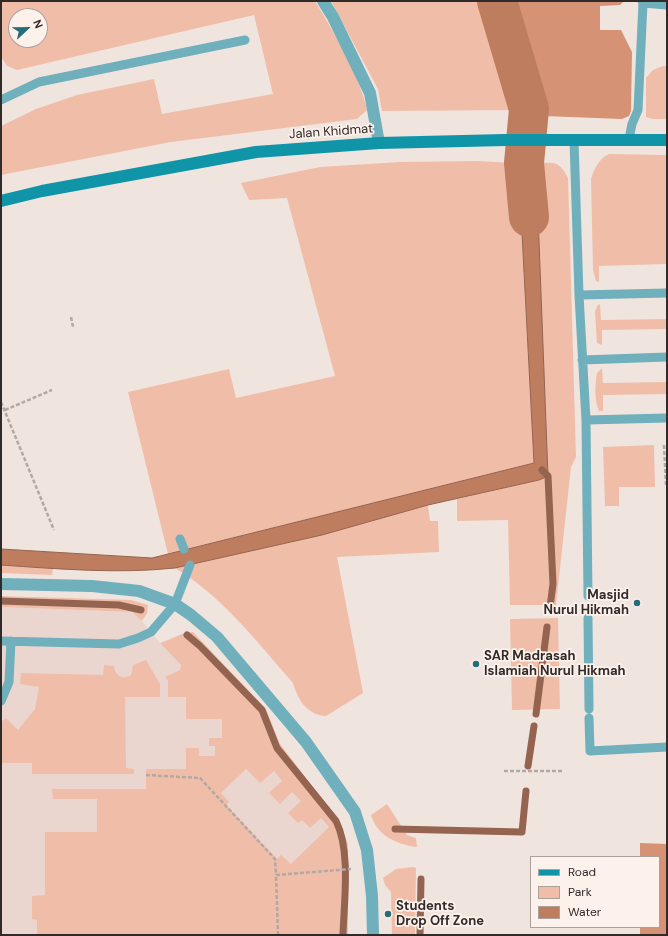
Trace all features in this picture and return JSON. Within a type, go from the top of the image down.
[{"type":"street","points":[[323,1],[333,17],[370,93],[379,143]]},
{"type":"street","name":"Jalan Khidmat","points":[[1,201],[42,191],[256,152],[379,143],[505,140],[667,140]]},
{"type":"street","points":[[1,584],[92,586],[139,591],[175,604],[191,615],[217,637],[306,742],[355,812],[368,850],[372,896],[373,935]]},
{"type":"lane","points":[[629,140],[632,124],[638,110],[643,2],[667,5]]},
{"type":"lane","points":[[1,100],[39,82],[245,40]]},
{"type":"lane","points":[[574,140],[579,294],[586,420],[588,596]]},
{"type":"lane","points":[[579,294],[667,292]]},
{"type":"lane","points":[[582,360],[667,358]]},
{"type":"lane","points":[[586,420],[667,418]]},
{"type":"lane","points":[[180,539],[184,549]]},
{"type":"lane","points":[[1,701],[9,682],[6,641],[119,644],[151,632],[175,604],[190,565]]},
{"type":"lane","points":[[588,618],[590,751],[667,747]]},
{"type":"path","points":[[71,317],[73,327]]},
{"type":"path","points":[[5,410],[52,390]]},
{"type":"path","points":[[1,402],[54,530]]},
{"type":"path","points":[[664,445],[666,486]]},
{"type":"path","points":[[504,771],[564,770]]},
{"type":"path","points":[[146,775],[200,778],[275,859],[278,935]]},
{"type":"path","points":[[276,875],[348,869]]},
{"type":"shaded area","points":[[507,1],[624,1],[620,5],[600,6],[600,30],[621,30],[632,52],[631,111],[629,116],[622,119],[544,116],[540,113]]},
{"type":"shaded area","points":[[1,607],[132,612],[142,621],[160,643],[333,820],[336,935],[1,935]]},
{"type":"shaded area","points":[[640,843],[667,844],[667,935],[640,935],[640,928],[660,928],[660,856],[640,856]]},
{"type":"green space","points":[[1,1],[315,1],[337,39],[359,83],[367,110],[357,119],[171,142],[1,175],[1,126],[36,109],[77,95],[154,79],[162,114],[273,94],[254,15],[17,70],[7,66],[1,57]]},
{"type":"green space","points":[[331,1],[487,1],[518,110],[382,111],[378,89]]},
{"type":"green space","points":[[667,66],[667,119],[652,119],[646,117],[646,78],[653,70]]},
{"type":"green space","points":[[609,154],[667,155],[667,264],[599,266],[599,282],[596,281],[593,270],[591,179],[597,164]]},
{"type":"green space","points":[[477,161],[513,163],[519,175],[534,463],[168,554],[128,392],[229,369],[236,398],[335,376],[287,198],[249,200],[241,183],[320,167],[400,162]]},
{"type":"green space","points":[[536,163],[552,163],[559,165],[568,178],[576,457],[571,467],[556,605],[510,605],[508,520],[457,521],[457,499],[539,480]]},
{"type":"green space","points":[[600,304],[601,320],[667,319],[667,329],[602,330],[602,345],[597,343],[595,312],[597,306]]},
{"type":"green space","points":[[602,368],[603,383],[667,382],[667,394],[603,395],[603,411],[599,411],[595,392],[597,373]]},
{"type":"green space","points":[[654,445],[655,487],[619,487],[619,506],[605,506],[603,447]]},
{"type":"green space","points":[[428,505],[430,521],[438,521],[439,552],[337,557],[363,693],[326,716],[314,713],[304,706],[293,683],[224,606],[209,592],[175,568],[322,535]]},
{"type":"green space","points":[[1,565],[53,568],[52,575],[1,573]]},
{"type":"green space","points":[[1,596],[131,600],[148,605],[147,613],[142,621],[132,612],[1,607]]},
{"type":"green space","points":[[558,618],[560,709],[512,710],[510,619]]},
{"type":"green space","points":[[193,632],[266,709],[280,744],[340,822],[348,844],[348,935],[37,935],[37,920],[32,919],[32,896],[45,895],[45,832],[97,832],[97,799],[53,799],[52,789],[146,789],[146,769],[186,769],[186,748],[199,748],[199,756],[215,756],[215,746],[209,746],[209,738],[222,738],[222,719],[186,719],[186,697],[168,697],[168,681],[165,677],[180,670],[181,665],[160,643]],"holes":[[[246,769],[260,783],[274,771],[282,781],[269,793],[280,804],[292,792],[301,801],[288,813],[298,823],[302,820],[310,828],[321,818],[329,827],[291,864],[281,855],[277,859],[226,805],[229,802],[221,793]]]},
{"type":"green space","points":[[146,660],[160,684],[160,697],[125,697],[126,768],[134,769],[134,774],[32,774],[32,763],[1,763],[1,722],[6,718],[18,730],[35,709],[39,687],[20,684],[21,673],[103,675],[104,665],[114,666],[118,675],[125,677],[131,675],[133,665]]},
{"type":"green space","points":[[387,804],[407,835],[416,838],[417,847],[402,844],[388,838],[378,828],[371,815]]},
{"type":"green space","points":[[416,868],[415,935],[392,935],[391,892],[385,885],[383,878],[396,869]]},
{"type":"water","points":[[487,1],[507,1],[539,109],[518,110]]},
{"type":"water","points":[[513,163],[536,163],[548,476],[539,480],[428,505],[322,535],[175,568],[110,571],[1,565],[1,549],[152,558],[534,463],[519,175]]},
{"type":"waterway","points":[[497,1],[529,109],[524,163],[529,217]]},
{"type":"waterway","points":[[542,470],[548,476],[553,584],[550,607]]},
{"type":"waterway","points":[[1,601],[119,605],[141,610]]},
{"type":"waterway","points":[[536,714],[547,627]]},
{"type":"waterway","points":[[187,635],[200,646],[262,710],[277,748],[336,821],[341,833],[344,847],[346,876],[343,935]]},
{"type":"waterway","points":[[528,766],[534,726]]},
{"type":"waterway","points":[[395,829],[522,832],[526,791]]},
{"type":"waterway","points":[[420,935],[421,879]]},
{"type":"place","name":"Masjid Nurul Hikmah","points":[[637,603]]},
{"type":"place","name":"SAR Madrasah Islamiah Nurul Hikmah","points":[[476,664]]},
{"type":"place","name":"Students Drop Off Zone","points":[[388,914]]}]
